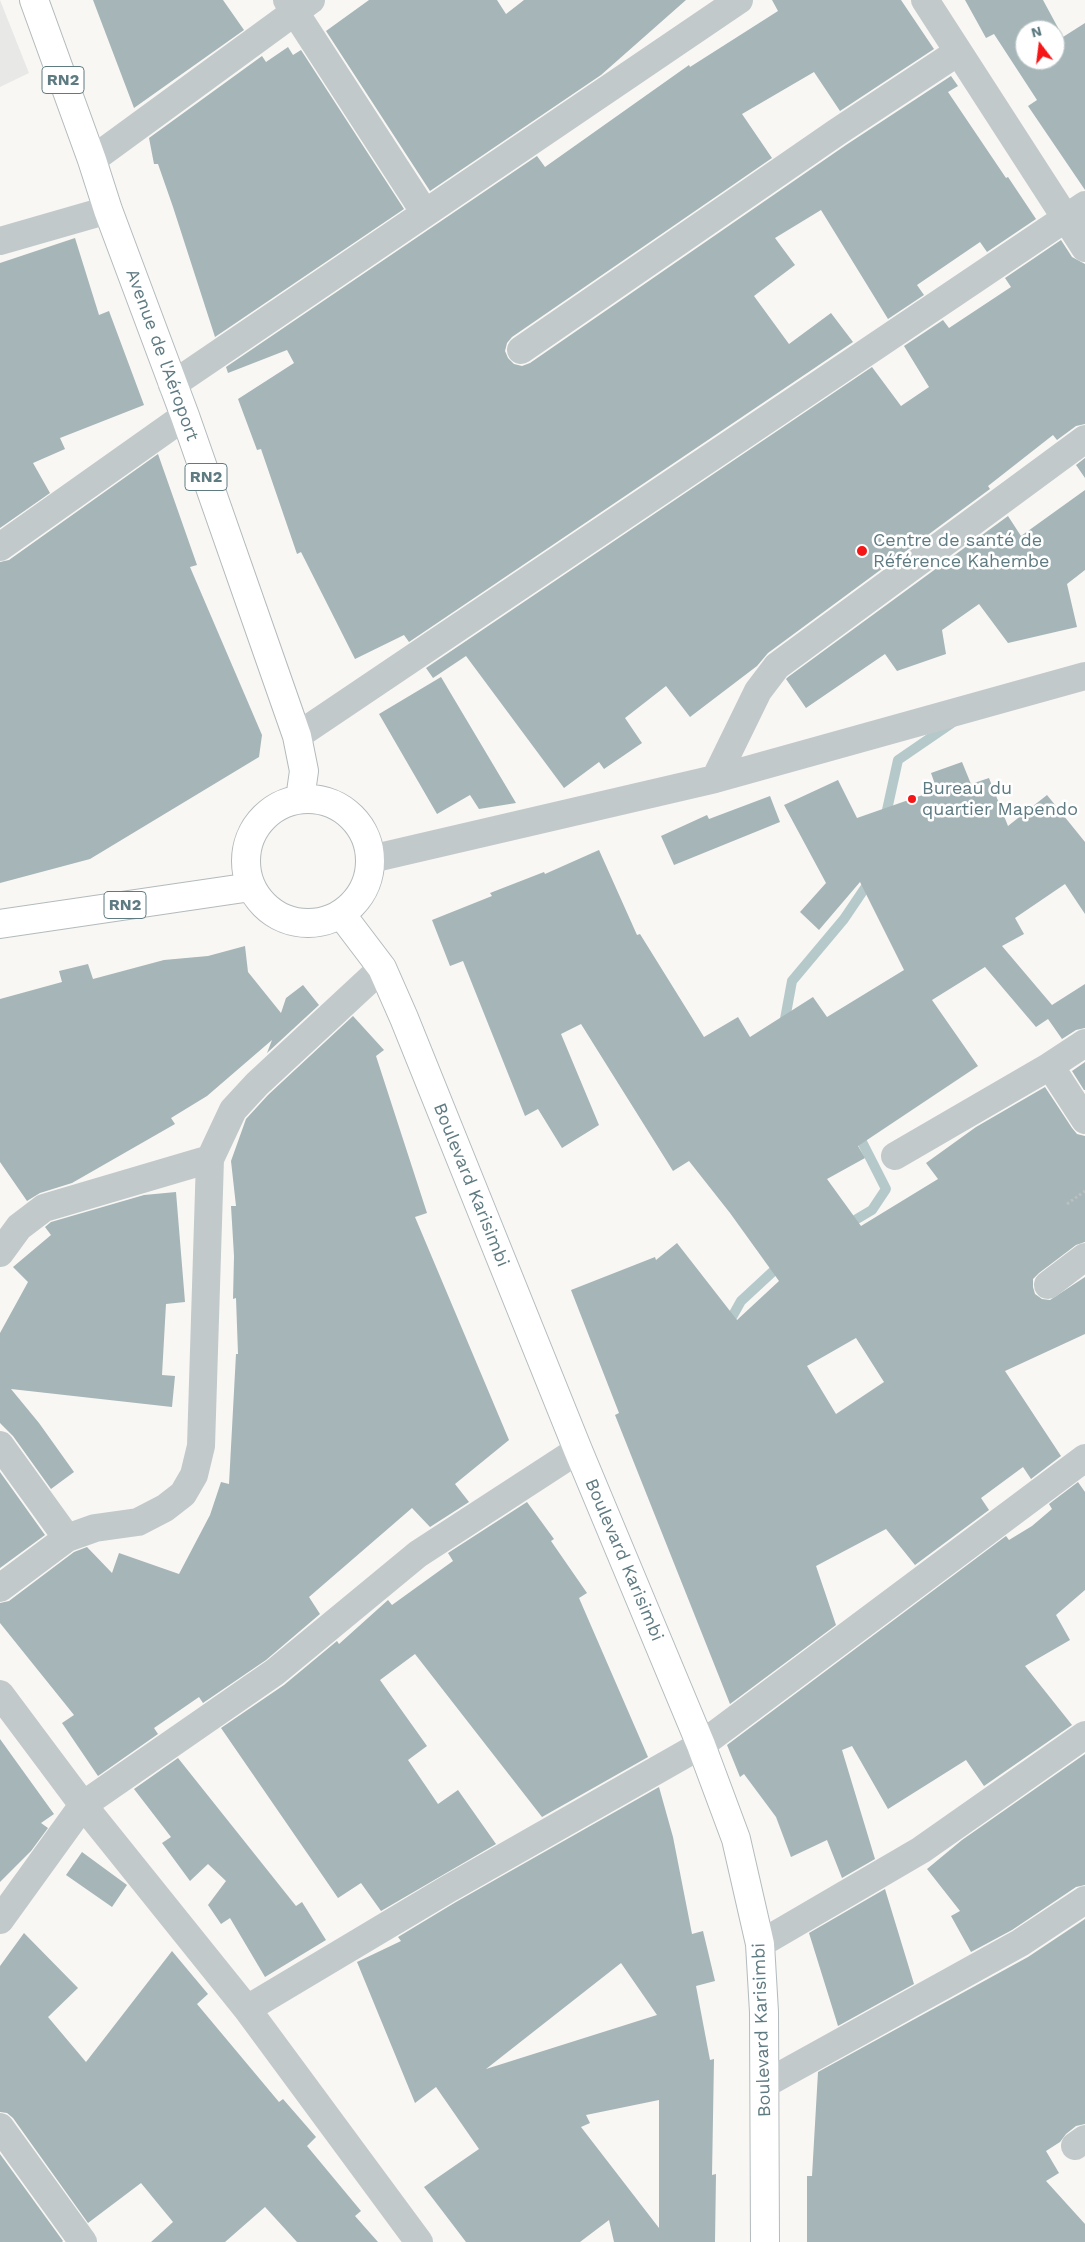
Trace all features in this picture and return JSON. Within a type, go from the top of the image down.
[{"type":"main road","name":"Avenue de l'Aéroport","points":[[34,0],[92,160],[108,210],[185,416],[297,736],[304,771],[300,799]]},
{"type":"main road","points":[[300,799],[322,800],[341,807],[357,820],[368,838],[371,859],[370,875],[364,890],[354,904],[342,914],[322,922],[300,923],[280,917],[263,904],[251,887],[246,871],[246,855],[250,838],[258,824],[277,807],[300,799]]},
{"type":"main road","name":"RN2","points":[[0,924],[251,887]]},
{"type":"main road","name":"Boulevard Karisimbi","points":[[342,914],[382,968],[578,1450],[701,1745],[736,1839],[760,1944],[765,2084],[765,2242]]},
{"type":"street","points":[[172,385],[739,0]]},
{"type":"street","points":[[924,0],[958,52],[1075,212],[1085,248]]},
{"type":"street","points":[[92,160],[298,4],[425,213]]},
{"type":"street","points":[[521,350],[651,258],[958,52]]},
{"type":"street","points":[[0,241],[108,210]]},
{"type":"street","points":[[297,736],[1075,212]]},
{"type":"street","points":[[0,547],[185,416]]},
{"type":"street","points":[[715,779],[758,691],[777,666],[1085,439]]},
{"type":"street","points":[[371,859],[715,779],[1085,676]]},
{"type":"street","points":[[0,1588],[67,1538],[94,1528],[138,1522],[165,1508],[183,1494],[194,1475],[201,1446],[210,1158],[233,1110],[257,1084],[382,968]]},
{"type":"street","points":[[895,1156],[1050,1066],[1085,1043]]},
{"type":"street","points":[[1050,1066],[1085,1120]]},
{"type":"street","points":[[0,1253],[19,1227],[44,1208],[210,1158]]},
{"type":"street","points":[[1048,1285],[1085,1257]]},
{"type":"street","points":[[0,1445],[67,1538]]},
{"type":"street","points":[[0,1920],[82,1805],[275,1672],[418,1554],[578,1450]]},
{"type":"street","points":[[247,2009],[448,1889],[701,1745],[1085,1458]]},
{"type":"street","points":[[0,1694],[82,1805],[247,2009],[419,2242]]},
{"type":"street","points":[[760,1944],[921,1850],[1085,1735]]},
{"type":"street","points":[[765,2084],[1020,1943],[1085,1900]]},
{"type":"street","points":[[0,2127],[82,2242]]},
{"type":"path","points":[[1067,1204],[1085,1191]]},
{"type":"shaded area","points":[[0,0],[29,73],[0,87]]},
{"type":"building","points":[[93,0],[223,0],[244,30],[134,108]]},
{"type":"building","points":[[369,0],[497,0],[506,14],[524,0],[686,0],[601,75],[430,191],[326,31]]},
{"type":"building","points":[[772,0],[901,0],[934,49],[840,111],[814,72],[742,114],[772,158],[512,337],[507,343],[505,351],[508,358],[514,364],[522,366],[530,363],[846,145],[951,76],[958,86],[948,92],[1036,219],[987,252],[980,242],[917,285],[924,295],[888,319],[821,210],[775,238],[795,265],[754,296],[789,344],[831,313],[853,342],[409,642],[404,635],[355,659],[301,552],[297,554],[261,449],[257,450],[238,399],[294,363],[287,350],[228,373],[226,367],[537,156],[545,167],[689,65],[690,67],[778,11]]},
{"type":"building","points":[[965,0],[1043,0],[1054,20],[1015,20],[1015,66],[994,34],[986,38]]},
{"type":"building","points":[[1085,23],[1085,190],[1028,106],[1037,100],[1017,70],[1065,70],[1065,36]]},
{"type":"building","points":[[288,47],[293,55],[301,50],[404,209],[215,337],[158,164],[154,164],[149,138],[262,56],[266,62]]},
{"type":"building","points":[[75,238],[99,315],[109,311],[144,405],[60,438],[65,449],[33,463],[50,493],[0,528],[0,263]]},
{"type":"building","points":[[1061,240],[1072,257],[1085,264],[1085,424],[1076,426],[1057,440],[1053,435],[988,486],[990,489],[768,653],[757,666],[690,717],[666,686],[625,718],[642,743],[604,769],[599,762],[564,788],[466,656],[433,678],[426,668],[872,367],[901,406],[929,387],[904,346],[943,320],[949,328],[1011,287],[1005,278]]},
{"type":"building","points":[[158,454],[197,565],[190,567],[262,735],[259,757],[90,859],[0,883],[0,562],[9,560]]},
{"type":"building","points":[[1085,458],[1085,478],[1076,465]]},
{"type":"building","points":[[1085,490],[1085,570],[1067,584],[1077,627],[1008,643],[979,604],[942,630],[946,654],[897,671],[885,654],[806,708],[786,679],[788,677],[1008,516],[1021,536]]},
{"type":"building","points":[[441,677],[516,803],[479,809],[470,795],[437,814],[379,714]]},
{"type":"building","points":[[962,762],[971,784],[989,778],[1008,826],[1047,795],[1085,842],[1085,914],[1065,884],[1015,918],[1024,934],[1002,946],[1052,1005],[1085,984],[1085,1028],[1076,1030],[1062,1039],[1048,1019],[1036,1027],[985,967],[932,1000],[978,1066],[858,1146],[865,1158],[827,1179],[861,1226],[938,1179],[926,1163],[976,1127],[1045,1087],[1072,1128],[1077,1134],[1085,1136],[1085,1242],[1076,1245],[1039,1273],[1033,1279],[1033,1287],[1035,1294],[1042,1299],[1050,1300],[1085,1277],[1085,1334],[1005,1371],[1061,1456],[1031,1479],[1023,1467],[981,1498],[989,1510],[915,1565],[886,1529],[816,1566],[836,1625],[730,1704],[615,1415],[619,1413],[571,1290],[655,1257],[656,1260],[677,1243],[737,1320],[779,1281],[730,1213],[689,1161],[673,1171],[581,1024],[561,1034],[599,1125],[562,1148],[538,1109],[525,1116],[463,961],[450,966],[432,920],[492,896],[490,893],[544,872],[545,874],[599,850],[637,935],[640,934],[704,1037],[738,1017],[750,1037],[813,997],[827,1017],[904,970],[860,882],[819,930],[800,912],[826,883],[784,805],[838,780],[857,818],[937,790],[931,773]],"holes":[[[856,1338],[884,1382],[836,1414],[807,1366]]]},
{"type":"building","points":[[770,796],[780,822],[674,865],[661,836],[707,815],[709,819]]},
{"type":"building","points":[[245,946],[248,972],[281,1013],[286,998],[303,985],[319,1005],[267,1053],[272,1040],[207,1096],[171,1118],[175,1124],[72,1183],[40,1193],[27,1201],[0,1162],[0,999],[62,982],[59,971],[88,964],[93,979],[164,960],[208,956]]},
{"type":"building","points":[[353,1016],[384,1050],[376,1056],[427,1213],[415,1217],[509,1440],[455,1484],[469,1502],[430,1527],[412,1508],[309,1597],[320,1614],[266,1660],[203,1703],[199,1697],[154,1728],[158,1734],[98,1776],[62,1723],[74,1715],[0,1623],[0,1603],[9,1601],[74,1552],[87,1547],[112,1573],[119,1553],[179,1574],[210,1515],[221,1482],[229,1484],[236,1354],[238,1354],[236,1298],[233,1299],[234,1256],[231,1206],[236,1206],[231,1161],[246,1119],[268,1095]]},
{"type":"building","points":[[1085,1062],[1085,1090],[1084,1090],[1072,1071]]},
{"type":"building","points":[[176,1192],[185,1302],[166,1304],[162,1375],[175,1376],[172,1407],[11,1389],[39,1423],[74,1472],[51,1489],[13,1436],[0,1423],[0,1333],[28,1282],[13,1267],[51,1235],[45,1227],[51,1222],[144,1195]]},
{"type":"building","points":[[0,1472],[45,1535],[0,1568]]},
{"type":"building","points":[[1078,1482],[1085,1492],[1085,1590],[1056,1615],[1070,1640],[1025,1666],[1072,1725],[984,1786],[966,1760],[888,1809],[852,1746],[842,1750],[875,1859],[842,1878],[827,1840],[791,1857],[776,1817],[744,1774],[740,1777],[727,1745],[1006,1536],[1009,1540],[1032,1526],[1052,1509],[1049,1504]]},
{"type":"building","points":[[527,1502],[554,1539],[551,1541],[587,1593],[579,1598],[648,1757],[542,1817],[415,1654],[380,1680],[427,1746],[408,1760],[438,1804],[458,1790],[496,1844],[381,1911],[361,1883],[338,1898],[221,1728],[284,1685],[337,1641],[339,1644],[388,1600],[392,1605],[453,1561],[448,1553]]},
{"type":"building","points":[[0,1739],[54,1814],[41,1823],[48,1828],[31,1851],[0,1882]]},
{"type":"building","points":[[1085,1754],[1085,1885],[1076,1887],[1012,1930],[971,1952],[951,1916],[960,1911],[927,1869],[962,1840]]},
{"type":"building","points":[[178,1758],[296,1906],[302,1902],[326,1940],[265,1977],[230,1918],[221,1924],[208,1905],[226,1881],[208,1864],[190,1881],[162,1843],[171,1837],[134,1789]]},
{"type":"building","points":[[659,1787],[673,1837],[692,1934],[703,1931],[715,1981],[696,1986],[710,2060],[714,2059],[712,2175],[716,2174],[715,2242],[614,2242],[609,2220],[580,2242],[466,2242],[424,2187],[479,2149],[436,2087],[415,2103],[357,1962],[401,1941],[398,1937]],"holes":[[[621,1963],[657,2015],[486,2069]],[[659,2100],[659,2228],[581,2127],[590,2123],[586,2115]]]},
{"type":"building","points":[[82,1852],[127,1885],[112,1907],[66,1875]]},
{"type":"building","points":[[885,1889],[914,1984],[838,2026],[809,1933]]},
{"type":"building","points":[[1085,1919],[1085,2124],[1076,2126],[1060,2142],[1046,2151],[1059,2173],[1046,2181],[1085,2224],[1085,2242],[807,2242],[807,2176],[812,2176],[818,2072],[1028,1957]]},
{"type":"building","points":[[24,1933],[78,1988],[48,2017],[86,2062],[172,1951],[208,1994],[197,2004],[279,2102],[283,2099],[316,2137],[307,2146],[361,2211],[355,2216],[378,2242],[297,2242],[265,2207],[225,2242],[151,2242],[173,2222],[141,2183],[88,2223],[13,2118],[7,2113],[0,2112],[0,1966]]},
{"type":"building","points":[[0,2154],[63,2241],[62,2242],[0,2242]]},
{"type":"waterway","points":[[885,819],[898,760],[952,723]]},
{"type":"waterway","points":[[789,1025],[785,1019],[792,981],[844,919],[871,879]]},
{"type":"waterway","points":[[845,1226],[872,1210],[886,1189],[857,1132]]},
{"type":"waterway","points":[[727,1326],[741,1301],[781,1264]]},
{"type":"place","name":"Centre de santé de Référence Kahembe","points":[[862,551]]},
{"type":"place","name":"Bureau du quartier Mapendo","points":[[912,799]]}]
